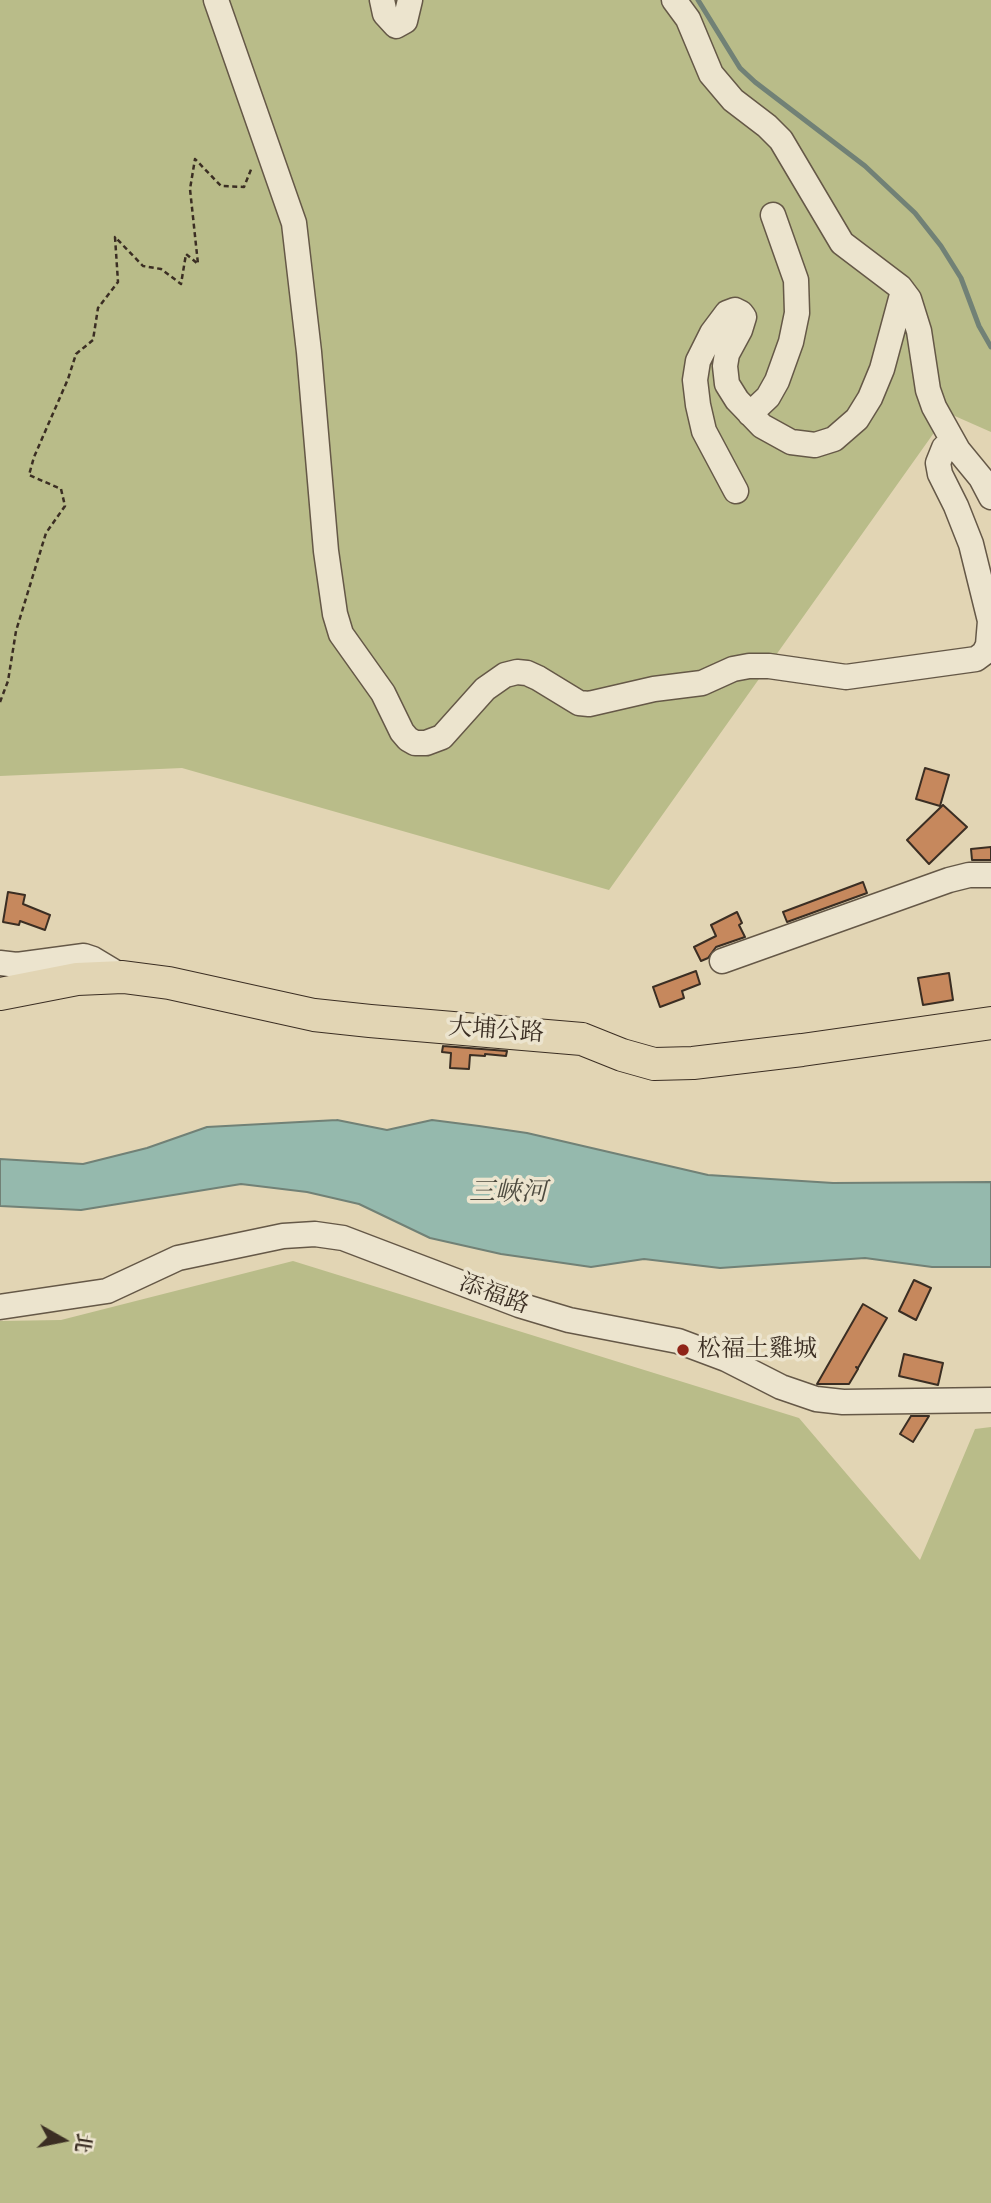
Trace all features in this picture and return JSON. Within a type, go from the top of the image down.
[{"type":"main road","name":"大埔公路","points":[[0,994],[77,979],[123,977],[169,983],[314,1014],[582,1039],[654,1064],[693,1063],[802,1050],[991,1023]]},
{"type":"street","points":[[216,0],[294,223],[326,551],[335,614],[341,634],[383,693],[402,732],[415,743],[426,743],[442,737],[485,689],[505,675],[517,672],[527,673],[572,700],[589,704],[654,689],[702,683],[733,669],[749,666],[769,666],[846,677],[976,659],[984,653],[988,645],[990,621],[968,536],[937,463],[944,448],[958,450]]},
{"type":"street","points":[[382,0],[385,14],[396,26],[405,21],[411,0]]},
{"type":"street","points":[[674,0],[688,19],[711,74],[733,100],[781,140],[842,243],[903,291],[909,299],[919,331],[928,390],[934,407],[958,450],[981,478],[991,497]]},
{"type":"street","points":[[750,414],[768,397],[777,381],[791,342],[797,313],[796,280],[773,215]]},
{"type":"street","points":[[736,491],[704,430],[695,380],[698,361],[712,333],[727,313],[735,310],[744,317],[727,354],[725,366],[727,384],[737,400],[762,426],[792,442],[815,445],[834,439],[857,419],[870,398],[882,369],[903,291]]},
{"type":"street","points":[[722,961],[948,880],[991,874]]},
{"type":"street","points":[[0,963],[17,965],[84,956],[123,977]]},
{"type":"street","name":"添福路","points":[[0,1307],[107,1291],[178,1258],[282,1237],[315,1234],[343,1238],[519,1305],[569,1320],[678,1341],[726,1359],[781,1387],[816,1399],[843,1402],[991,1399]]},
{"type":"path","points":[[0,702],[8,681],[16,631],[46,533],[65,506],[61,489],[29,475],[76,354],[93,340],[98,308],[118,282],[115,237],[143,266],[161,269],[181,284],[186,254],[198,264],[190,189],[195,159],[221,186],[244,187],[254,162],[270,150]]},
{"type":"green space","points":[[0,0],[991,0],[991,432],[948,413],[609,890],[182,768],[0,776]]},
{"type":"green space","points":[[293,1261],[799,1418],[920,1560],[975,1429],[991,1427],[991,2203],[0,2203],[0,1321],[61,1320]]},
{"type":"water","name":"三峽河","points":[[337,1120],[387,1130],[432,1120],[527,1133],[708,1175],[833,1183],[991,1182],[991,1267],[932,1267],[865,1258],[720,1268],[644,1259],[591,1267],[501,1254],[430,1238],[359,1204],[307,1192],[241,1184],[81,1210],[0,1206],[0,1159],[83,1164],[147,1148],[207,1127]]},
{"type":"building","points":[[925,768],[949,775],[940,806],[916,799]]},
{"type":"building","points":[[943,805],[967,827],[929,864],[907,840]]},
{"type":"building","points":[[991,847],[991,860],[972,860],[971,849]]},
{"type":"building","points":[[863,882],[867,893],[787,922],[783,912]]},
{"type":"building","points":[[8,892],[25,895],[23,904],[50,915],[45,930],[20,921],[19,925],[3,922]]},
{"type":"building","points":[[737,912],[745,937],[716,947],[708,958],[701,961],[694,947],[716,936],[711,925]]},
{"type":"building","points":[[696,971],[700,984],[682,991],[684,998],[660,1007],[653,987]]},
{"type":"building","points":[[949,973],[953,1000],[923,1005],[918,978]]},
{"type":"building","points":[[443,1046],[507,1051],[506,1056],[470,1055],[469,1069],[450,1068],[451,1053],[442,1052]]},
{"type":"building","points":[[914,1280],[931,1288],[916,1320],[899,1311]]},
{"type":"building","points":[[863,1304],[887,1318],[858,1368],[856,1367],[858,1369],[849,1384],[817,1384]]},
{"type":"building","points":[[904,1354],[943,1363],[938,1385],[899,1376]]},
{"type":"building","points":[[911,1416],[929,1416],[913,1442],[900,1434]]},
{"type":"waterway","points":[[698,0],[740,68],[865,166],[915,213],[941,246],[961,278],[979,326],[991,347]]},
{"type":"place","name":"松福土雞城","points":[[683,1350]]}]
